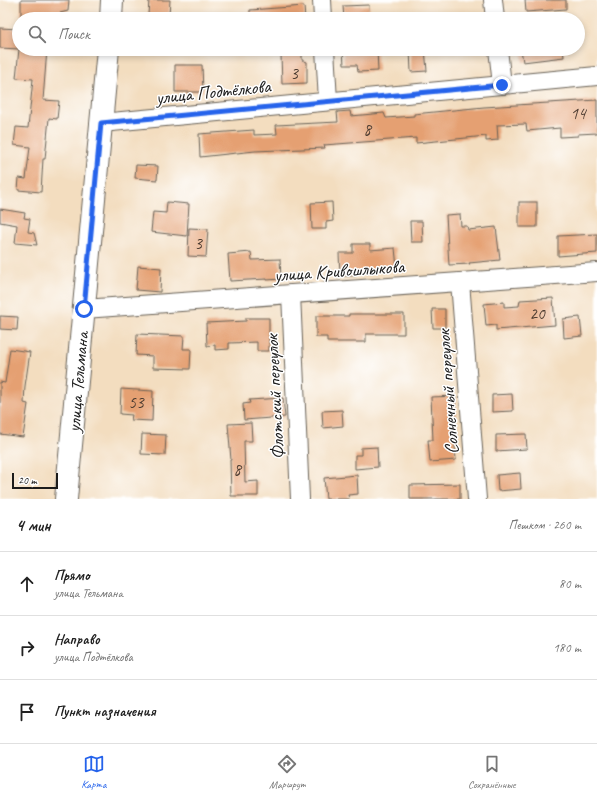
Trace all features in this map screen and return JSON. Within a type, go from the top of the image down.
[{"type":"main road","points":[[111,12],[112,0]]},
{"type":"main road","name":"улица Тельмана","points":[[66,499],[107,56]]},
{"type":"street","points":[[322,0],[323,12]]},
{"type":"street","points":[[493,0],[494,12]]},
{"type":"street","points":[[325,56],[328,101]]},
{"type":"street","points":[[499,56],[502,85]]},
{"type":"street","name":"улица Подтёлкова","points":[[101,123],[597,76]]},
{"type":"street","name":"улица Кривошлыкова","points":[[84,309],[597,272]]},
{"type":"street","name":"Солнечный переулок","points":[[460,282],[476,499]]},
{"type":"street","name":"Флотский переулок","points":[[291,294],[300,499]]},
{"type":"building","points":[[21,0],[69,0],[68,11],[64,12],[21,12]]},
{"type":"building","points":[[149,0],[170,0],[169,12],[148,12]]},
{"type":"building","points":[[525,0],[566,0],[566,9],[526,12]]},
{"type":"building","points":[[369,5],[370,12],[343,12],[343,6]]},
{"type":"building","points":[[304,6],[304,12],[250,12],[250,10]]},
{"type":"building","points":[[0,28],[12,29],[12,49],[0,48]]},
{"type":"building","points":[[18,56],[46,56],[43,100],[59,101],[57,119],[49,118],[45,159],[43,159],[41,192],[18,190],[19,178],[26,179],[30,147],[14,145],[16,127],[28,128],[33,79],[16,78]]},
{"type":"building","points":[[281,56],[302,56],[302,60],[307,62],[307,83],[282,84]]},
{"type":"building","points":[[343,56],[377,56],[378,71],[358,72],[357,65],[344,65]]},
{"type":"building","points":[[410,56],[426,56],[427,71],[411,72]]},
{"type":"building","points":[[522,56],[564,56],[564,57],[523,62]]},
{"type":"building","points":[[175,65],[202,65],[203,92],[175,92]]},
{"type":"building","points":[[597,100],[597,133],[578,134],[578,136],[560,137],[560,128],[527,131],[526,124],[497,125],[498,140],[486,141],[486,136],[416,143],[416,138],[324,145],[325,148],[255,151],[200,157],[199,134],[254,130],[254,135],[277,134],[276,125],[338,122],[337,112],[350,111],[351,116],[384,113],[386,118],[484,107]]},
{"type":"building","points":[[136,165],[158,166],[157,180],[135,178]]},
{"type":"building","points":[[167,202],[189,204],[187,236],[151,232],[153,212],[166,213]]},
{"type":"building","points":[[332,202],[333,221],[326,222],[326,229],[312,229],[311,203]]},
{"type":"building","points":[[519,202],[537,202],[537,227],[519,227]]},
{"type":"building","points":[[0,209],[25,213],[24,218],[30,219],[28,232],[34,233],[37,245],[15,243],[17,225],[0,222]]},
{"type":"building","points":[[460,214],[461,226],[467,226],[468,230],[496,227],[500,260],[449,265],[446,215]]},
{"type":"building","points":[[410,221],[422,221],[423,242],[411,242]]},
{"type":"building","points":[[189,228],[208,229],[206,257],[188,256]]},
{"type":"building","points":[[597,234],[597,253],[558,256],[558,236]]},
{"type":"building","points":[[353,244],[370,244],[370,250],[395,248],[397,268],[356,272],[356,276],[340,276],[339,253],[353,253]]},
{"type":"building","points":[[251,252],[252,260],[280,259],[281,279],[230,281],[228,254]]},
{"type":"building","points":[[138,266],[161,268],[160,292],[136,290]]},
{"type":"building","points":[[553,298],[555,325],[496,330],[496,325],[486,326],[484,304],[504,302],[504,307],[519,306],[520,300]]},
{"type":"building","points":[[432,309],[445,309],[445,328],[433,328]]},
{"type":"building","points":[[349,314],[404,314],[404,334],[366,334],[366,342],[327,342],[327,337],[316,337],[316,316],[349,316]]},
{"type":"building","points":[[0,316],[18,317],[17,330],[0,329]]},
{"type":"building","points":[[580,317],[582,336],[564,338],[563,319]]},
{"type":"building","points":[[246,318],[269,318],[269,351],[257,351],[257,342],[229,343],[229,349],[215,350],[215,345],[207,346],[206,323],[246,321]]},
{"type":"building","points":[[137,334],[184,336],[183,349],[191,349],[190,369],[153,368],[153,356],[136,355]]},
{"type":"building","points":[[10,349],[30,352],[24,403],[28,404],[23,437],[0,434],[0,382],[5,383]]},
{"type":"building","points":[[121,389],[153,391],[152,421],[131,420],[132,415],[120,414]]},
{"type":"building","points":[[512,394],[513,411],[492,412],[492,395]]},
{"type":"building","points":[[455,396],[456,418],[453,418],[456,460],[430,462],[428,440],[433,440],[431,397]]},
{"type":"building","points":[[283,398],[285,417],[244,420],[243,404],[250,403],[249,400]]},
{"type":"building","points":[[342,410],[343,426],[323,428],[322,411]]},
{"type":"building","points":[[251,423],[252,441],[244,441],[245,482],[258,481],[258,496],[231,496],[231,460],[228,424]]},
{"type":"building","points":[[142,434],[166,435],[165,455],[141,454]]},
{"type":"building","points":[[526,434],[527,449],[496,451],[496,435]]},
{"type":"building","points":[[377,447],[378,467],[355,469],[355,455],[361,455],[361,448]]},
{"type":"building","points":[[520,473],[521,489],[498,491],[497,475]]},
{"type":"building","points":[[357,475],[358,494],[348,495],[349,499],[326,499],[324,478]]},
{"type":"building","points":[[460,484],[460,499],[410,499],[410,485]]},
{"type":"route","points":[[84,309],[101,123],[502,85]]}]
